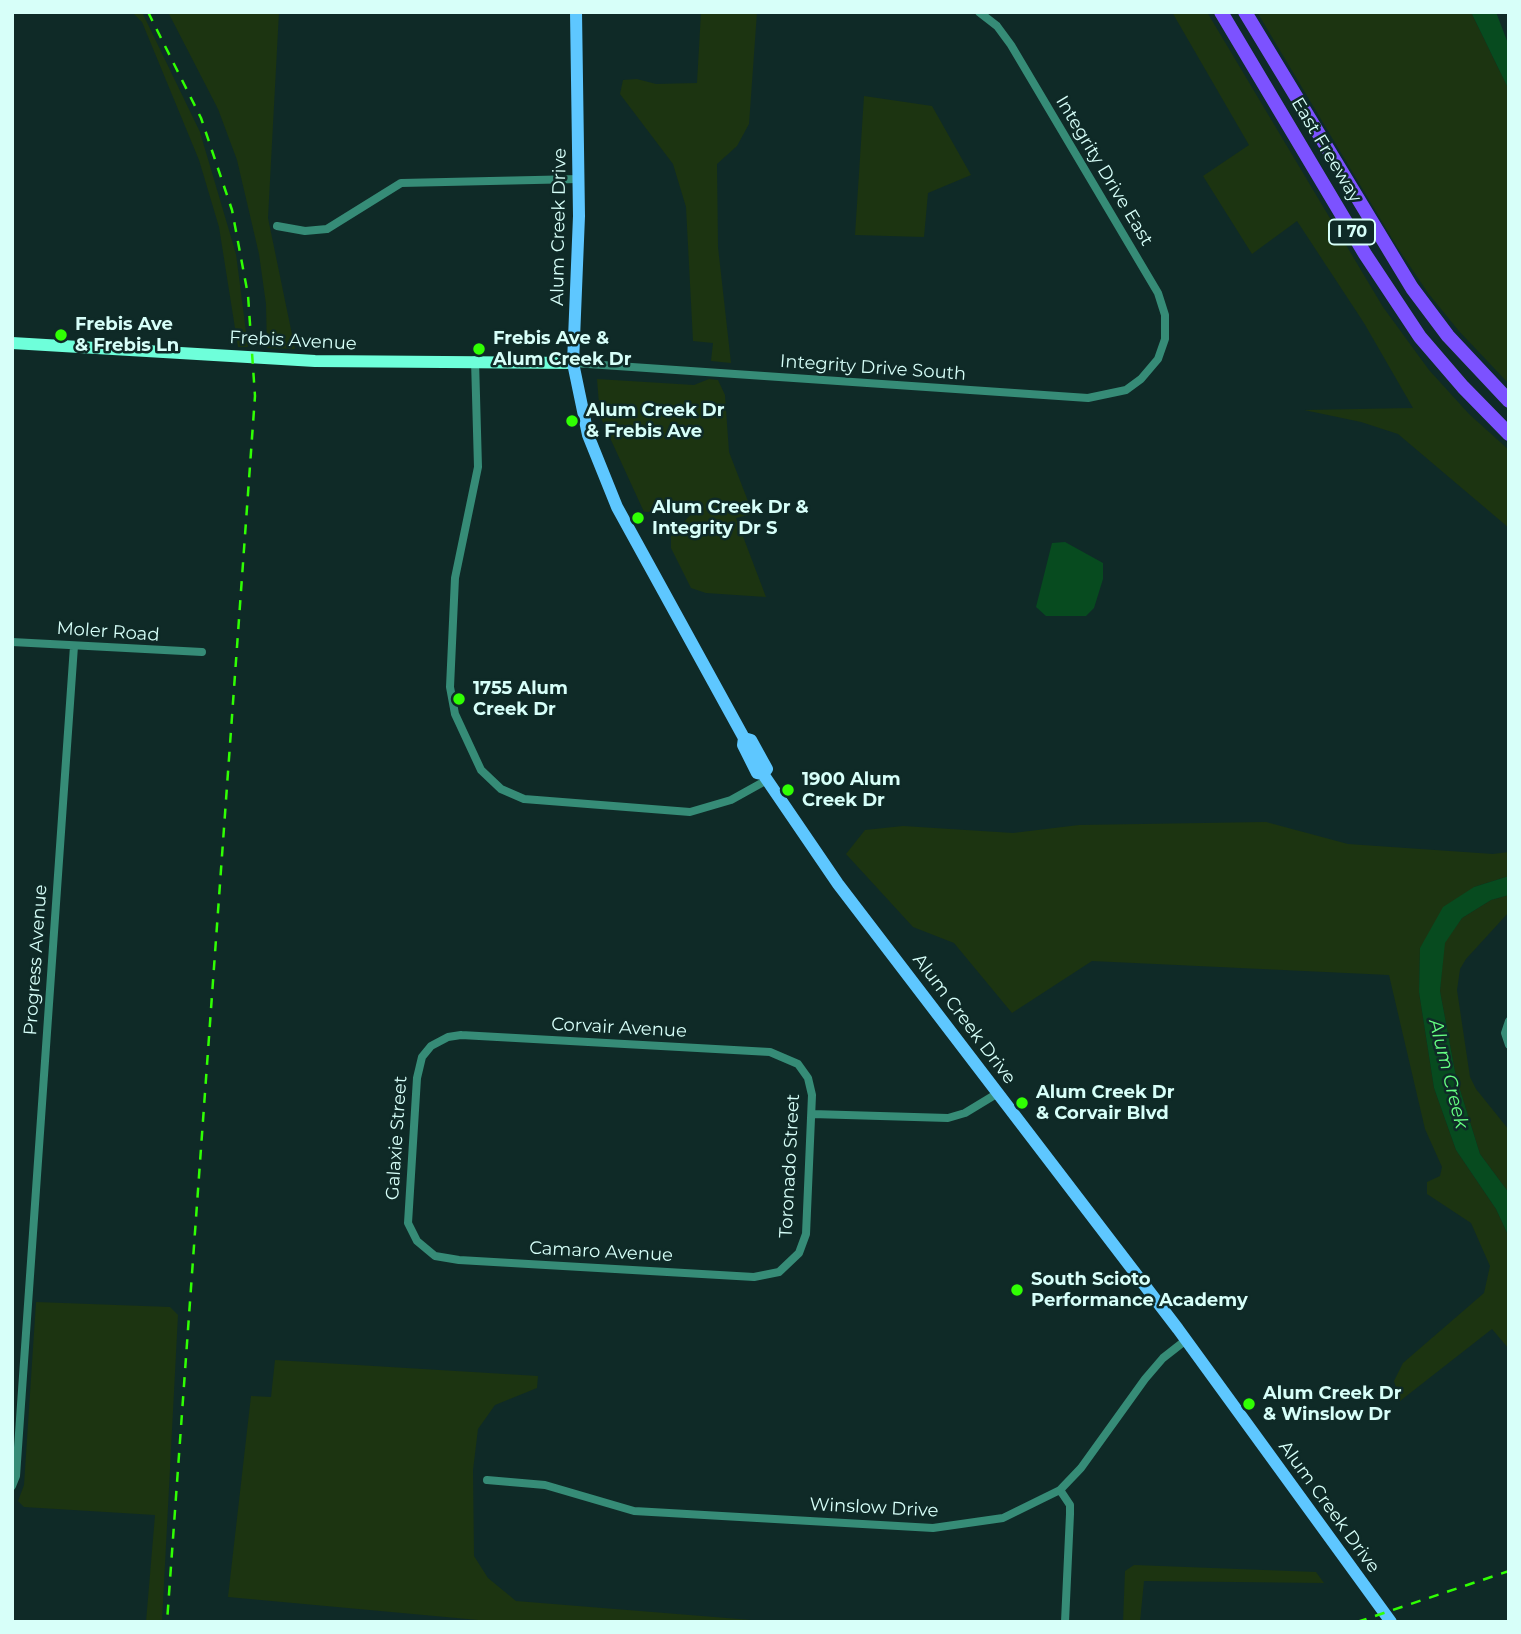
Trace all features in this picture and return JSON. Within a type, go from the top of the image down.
[{"type":"highway","name":"East Freeway","points":[[1221,12],[1365,254],[1413,327],[1463,387],[1509,434]]},
{"type":"highway","name":"East Freeway","points":[[1245,12],[1412,288],[1448,336],[1509,401]]},
{"type":"main road","name":"Alum Creek Drive","points":[[576,12],[579,179],[573,363],[588,435],[611,496],[744,738],[743,745],[757,774],[765,777],[838,884],[1186,1340],[1391,1622]]},
{"type":"main road","name":"Frebis Avenue","points":[[12,343],[315,361],[475,360],[573,363]]},
{"type":"street","name":"Integrity Drive East","points":[[979,12],[997,26],[1011,45],[1158,293],[1166,330],[1158,359]]},
{"type":"street","points":[[276,226],[305,231],[327,229],[401,183],[579,179]]},
{"type":"street","name":"Integrity Drive South","points":[[573,363],[1088,398],[1126,390],[1141,379],[1158,359]]},
{"type":"street","points":[[475,360],[478,467],[454,578],[450,687],[459,725],[481,770],[500,789],[524,799],[690,812],[707,810],[731,800],[765,777]]},
{"type":"street","name":"Moler Road","points":[[12,642],[202,652]]},
{"type":"street","name":"Progress Avenue","points":[[12,1486],[16,1476],[74,646]]},
{"type":"street","points":[[1509,1021],[1505,1033],[1509,1045]]},
{"type":"street","name":"Corvair Avenue","points":[[436,1042],[461,1035],[771,1052],[798,1064]]},
{"type":"street","name":"Galaxie Street","points":[[417,1241],[408,1223],[416,1078],[422,1058],[436,1042]]},
{"type":"street","name":"Toronado Street","points":[[786,1268],[799,1253],[806,1234],[812,1114],[808,1078],[798,1064]]},
{"type":"street","points":[[812,1114],[948,1118],[965,1113],[999,1093]]},
{"type":"street","name":"Camaro Avenue","points":[[417,1241],[435,1256],[459,1260],[754,1277],[771,1275],[786,1268]]},
{"type":"street","name":"Winslow Drive","points":[[487,1480],[545,1485],[634,1511],[933,1528],[1003,1518],[1060,1490],[1081,1468],[1144,1379],[1163,1358],[1186,1340]]},
{"type":"street","points":[[1060,1490],[1070,1505],[1065,1622]]},
{"type":"shaded area","points":[[132,12],[142,12],[200,132],[236,254],[248,347],[238,347],[219,227],[199,160],[142,22]]},
{"type":"shaded area","points":[[168,12],[279,12],[268,218],[295,349],[267,348],[266,304],[259,254],[237,160],[218,109]]},
{"type":"shaded area","points":[[701,12],[757,12],[749,124],[737,146],[717,164],[718,247],[731,363],[711,361],[713,343],[693,341],[686,207],[673,164],[620,94],[623,80],[637,79],[656,84],[697,83]]},
{"type":"shaded area","points":[[1172,12],[1207,12],[1383,307],[1429,370],[1469,414],[1509,450],[1509,528],[1398,434],[1361,422],[1304,410],[1413,408],[1364,323],[1297,221],[1252,254],[1203,176],[1249,145]]},
{"type":"shaded area","points":[[1257,12],[1471,12],[1509,90],[1509,384],[1458,330],[1428,293],[1397,247]]},
{"type":"shaded area","points":[[864,96],[932,106],[971,175],[928,193],[924,237],[855,235]]},
{"type":"shaded area","points":[[597,379],[694,385],[709,379],[718,380],[725,395],[729,452],[753,514],[736,518],[766,597],[706,593],[691,588],[671,548],[671,536],[694,511],[644,512],[600,416]]},
{"type":"shaded area","points":[[1266,822],[1348,844],[1493,854],[1509,852],[1509,876],[1474,887],[1420,948],[1419,992],[1434,1088],[1456,1150],[1496,1209],[1509,1237],[1509,1349],[1492,1329],[1400,1401],[1394,1381],[1403,1363],[1484,1293],[1490,1266],[1471,1223],[1427,1194],[1427,1182],[1440,1176],[1442,1167],[1425,1129],[1389,975],[1092,961],[1012,1013],[954,943],[913,927],[846,854],[865,830],[903,826],[1013,833],[1079,825]]},
{"type":"shaded area","points":[[1509,895],[1509,912],[1466,959],[1460,969],[1457,990],[1470,1077],[1476,1089],[1509,1130],[1509,1193],[1480,1154],[1456,1077],[1440,991],[1444,943],[1462,918],[1491,900]]},
{"type":"shaded area","points":[[36,1302],[170,1307],[178,1315],[162,1622],[146,1622],[155,1515],[24,1507],[18,1501],[24,1485]]},
{"type":"shaded area","points":[[275,1360],[538,1376],[537,1388],[495,1405],[478,1429],[473,1470],[474,1556],[488,1578],[516,1601],[776,1622],[500,1622],[228,1597],[251,1396],[271,1397]]},
{"type":"shaded area","points":[[1134,1565],[1316,1572],[1324,1583],[1144,1581],[1140,1622],[1123,1622],[1125,1571]]},
{"type":"water","points":[[1471,12],[1496,12],[1509,46],[1509,90]]},
{"type":"water","points":[[1065,542],[1103,563],[1103,579],[1094,608],[1086,616],[1046,616],[1036,607],[1052,543]]},
{"type":"water","name":"Alum Creek","points":[[1509,876],[1509,895],[1491,900],[1462,918],[1445,943],[1440,991],[1456,1077],[1480,1154],[1509,1193],[1509,1237],[1496,1209],[1456,1150],[1434,1088],[1419,992],[1420,948],[1443,907],[1474,887]]},
{"type":"railway","points":[[148,12],[201,118],[232,210],[248,295],[255,396],[167,1622]]},
{"type":"railway","points":[[1357,1622],[1509,1571]]},
{"type":"place","name":"Frebis Ave & Frebis Ln","points":[[61,335]]},
{"type":"place","name":"Frebis Ave & Alum Creek Dr","points":[[479,349]]},
{"type":"place","name":"Alum Creek Dr & Frebis Ave","points":[[572,421]]},
{"type":"place","name":"Alum Creek Dr & Integrity Dr S","points":[[638,518]]},
{"type":"place","name":"1755 Alum Creek Dr","points":[[459,699]]},
{"type":"place","name":"1900 Alum Creek Dr","points":[[788,790]]},
{"type":"place","name":"Alum Creek Dr & Corvair Blvd","points":[[1022,1103]]},
{"type":"place","name":"South Scioto Performance Academy","points":[[1017,1290]]},
{"type":"place","name":"Alum Creek Dr & Winslow Dr","points":[[1249,1404]]}]
